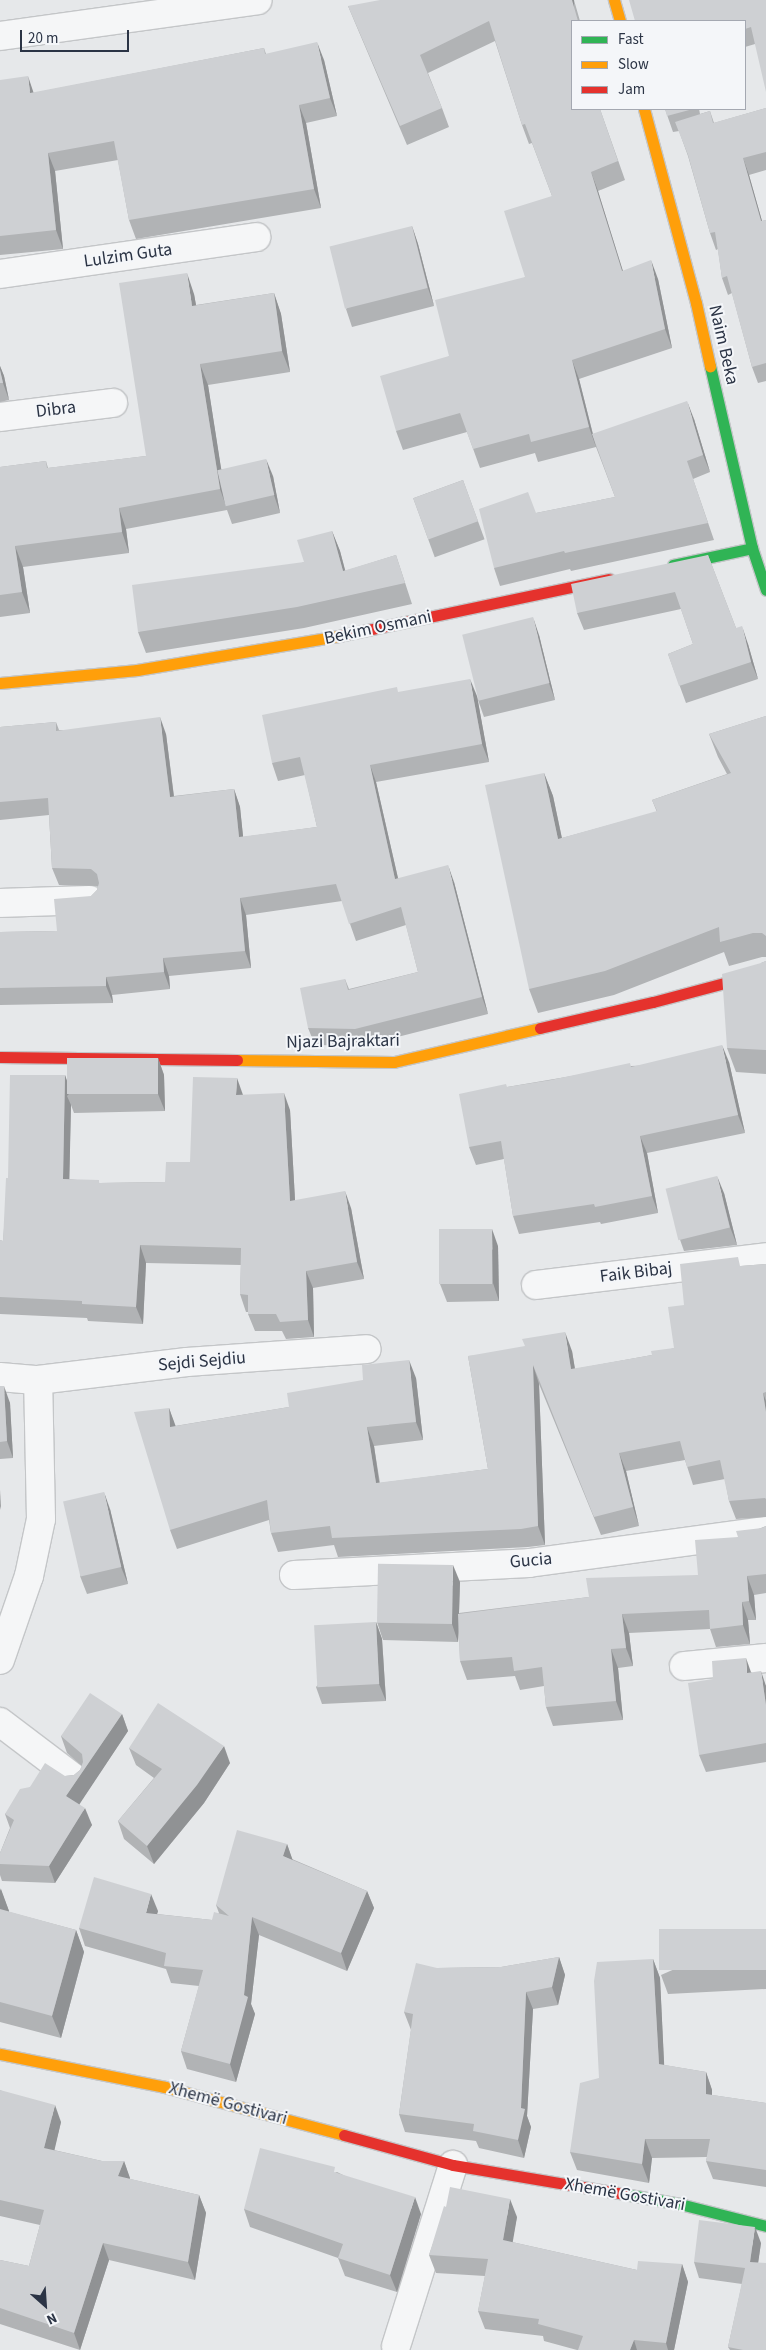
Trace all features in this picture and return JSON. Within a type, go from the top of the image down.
[{"type":"street","points":[[0,36],[258,0]]},
{"type":"street","points":[[614,0],[620,20]]},
{"type":"street","name":"Naim Beka","points":[[644,110],[696,303],[752,548],[766,590]]},
{"type":"street","name":"Lulzim Guta","points":[[0,274],[256,237]]},
{"type":"street","name":"Dibra","points":[[0,417],[113,403]]},
{"type":"street","points":[[665,567],[752,548]]},
{"type":"street","name":"Bekim Osmani","points":[[0,684],[137,670],[307,643],[617,577]]},
{"type":"street","points":[[0,904],[90,900]]},
{"type":"street","name":"Njazi Bajraktari","points":[[0,1057],[394,1062],[653,1002],[766,972]]},
{"type":"street","name":"Faik Bibaj","points":[[536,1285],[766,1257]]},
{"type":"street","name":"Sejdi Sejdiu","points":[[0,1377],[38,1380],[187,1362],[367,1349]]},
{"type":"street","points":[[0,1660],[30,1576],[41,1519],[38,1380]]},
{"type":"street","name":"Gucia","points":[[294,1575],[529,1563],[766,1531]]},
{"type":"street","points":[[684,1666],[766,1658]]},
{"type":"street","points":[[0,1722],[74,1778]]},
{"type":"street","name":"Xhemë Gostivari","points":[[0,2054],[165,2087],[453,2166],[680,2204],[766,2226]]},
{"type":"street","points":[[396,2346],[453,2166]]},
{"type":"building","points":[[380,0],[572,0],[578,20],[571,20],[571,110],[600,110],[618,161],[591,172],[622,271],[651,260],[665,329],[572,360],[589,427],[531,442],[529,434],[473,449],[460,413],[396,431],[380,376],[449,356],[435,300],[525,277],[504,211],[552,196],[525,124],[522,125],[489,21],[420,55],[442,108],[400,126],[348,6]]},
{"type":"building","points":[[629,0],[766,0],[766,92],[751,27],[746,29],[746,20],[635,20]]},
{"type":"building","points":[[317,42],[330,98],[299,105],[314,189],[129,220],[114,141],[48,153],[56,230],[0,236],[0,80],[28,76],[30,93],[264,48],[265,54]]},
{"type":"building","points":[[766,108],[766,152],[743,158],[761,221],[766,220],[766,363],[752,367],[727,276],[722,278],[715,232],[710,233],[688,155],[675,122],[710,111],[713,123]]},
{"type":"building","points":[[665,110],[689,110],[667,116]]},
{"type":"building","points":[[412,226],[427,288],[345,309],[330,247]]},
{"type":"building","points":[[187,273],[192,306],[274,293],[282,351],[200,364],[220,489],[119,508],[122,532],[15,546],[22,592],[0,595],[0,467],[46,461],[47,468],[146,456],[119,283]]},
{"type":"building","points":[[0,370],[3,383],[0,383]]},
{"type":"building","points":[[687,401],[703,455],[687,461],[708,523],[565,553],[564,551],[494,568],[479,509],[528,492],[536,513],[615,497],[592,434]]},
{"type":"building","points":[[266,459],[274,495],[226,506],[217,470]]},
{"type":"building","points":[[463,480],[478,521],[428,539],[413,498]]},
{"type":"building","points":[[332,531],[343,571],[396,555],[405,583],[297,607],[138,632],[132,585],[304,562],[297,540]]},
{"type":"building","points":[[708,555],[736,628],[742,626],[751,662],[679,686],[668,654],[693,644],[675,592],[577,613],[571,584]]},
{"type":"building","points":[[533,617],[549,683],[479,701],[462,635]]},
{"type":"building","points":[[470,679],[482,744],[370,765],[395,879],[448,865],[482,997],[355,1029],[308,1028],[300,988],[345,979],[348,990],[418,972],[401,907],[349,924],[336,884],[240,898],[245,951],[163,958],[164,972],[106,977],[106,986],[0,988],[0,932],[57,931],[54,899],[91,896],[97,890],[99,883],[97,874],[91,869],[52,868],[48,798],[0,802],[0,727],[56,722],[56,731],[160,717],[170,797],[234,789],[239,837],[317,827],[300,757],[272,763],[262,715],[397,687],[398,692]]},
{"type":"building","points":[[766,716],[766,936],[762,933],[753,933],[720,942],[719,927],[605,971],[529,989],[485,785],[544,773],[558,839],[657,811],[652,800],[731,773],[709,734]]},
{"type":"building","points":[[766,961],[766,1050],[727,1048],[722,974]]},
{"type":"building","points":[[722,1045],[738,1115],[640,1136],[652,1196],[595,1207],[594,1204],[513,1216],[501,1141],[469,1147],[459,1094],[506,1084],[507,1087],[551,1080],[630,1063],[631,1067]]},
{"type":"building","points":[[67,1058],[158,1058],[158,1094],[67,1094]]},
{"type":"building","points":[[10,1075],[65,1075],[63,1179],[99,1180],[99,1183],[165,1182],[166,1162],[190,1162],[193,1077],[237,1078],[236,1095],[284,1093],[290,1201],[345,1191],[357,1262],[306,1271],[308,1320],[280,1322],[276,1314],[248,1314],[248,1295],[240,1294],[241,1248],[140,1245],[136,1307],[82,1304],[82,1301],[0,1297],[0,1240],[3,1241],[6,1178],[8,1178]]},
{"type":"building","points":[[717,1176],[730,1227],[678,1240],[666,1189]]},
{"type":"building","points":[[439,1229],[492,1229],[492,1284],[439,1284]]},
{"type":"building","points":[[738,1257],[740,1266],[766,1264],[766,1392],[763,1393],[766,1412],[766,1499],[729,1501],[720,1460],[687,1467],[680,1441],[619,1453],[633,1507],[594,1517],[533,1365],[538,1526],[521,1529],[332,1538],[330,1526],[271,1533],[267,1500],[170,1530],[134,1412],[169,1408],[170,1427],[289,1407],[287,1393],[363,1380],[362,1365],[409,1360],[416,1422],[367,1427],[376,1483],[488,1469],[468,1356],[525,1346],[522,1339],[565,1332],[571,1369],[652,1355],[651,1351],[674,1348],[668,1307],[684,1305],[680,1264]]},
{"type":"building","points":[[0,1386],[4,1386],[7,1441],[0,1442]]},
{"type":"building","points":[[104,1492],[121,1567],[80,1576],[63,1501]]},
{"type":"building","points":[[766,1526],[766,1574],[747,1576],[749,1601],[742,1602],[743,1625],[710,1629],[709,1610],[622,1614],[626,1648],[611,1649],[616,1701],[546,1707],[542,1667],[514,1671],[512,1657],[460,1661],[458,1614],[589,1597],[586,1578],[698,1575],[695,1540],[738,1537],[736,1531]]},
{"type":"building","points":[[378,1564],[453,1565],[452,1624],[377,1623]]},
{"type":"building","points":[[376,1622],[379,1684],[317,1687],[314,1625]]},
{"type":"building","points":[[746,1658],[747,1673],[761,1671],[766,1705],[766,1743],[699,1755],[688,1683],[713,1679],[712,1661]]},
{"type":"building","points":[[90,1693],[122,1714],[66,1796],[85,1808],[49,1866],[0,1864],[0,1853],[14,1820],[5,1814],[20,1789],[30,1787],[45,1763],[65,1776],[74,1775],[80,1770],[83,1762],[82,1754],[61,1736]]},
{"type":"building","points":[[158,1703],[224,1746],[197,1785],[147,1846],[118,1821],[162,1769],[129,1748]]},
{"type":"building","points":[[237,1830],[287,1844],[283,1856],[367,1891],[341,1953],[252,1917],[244,1995],[248,1997],[230,2064],[181,2051],[203,1970],[164,1966],[166,1953],[79,1928],[94,1877],[151,1894],[146,1913],[212,1920],[214,1912],[229,1916],[216,1905]]},
{"type":"building","points":[[0,1909],[76,1930],[52,2016],[0,2002]]},
{"type":"building","points":[[659,1929],[766,1929],[766,1970],[659,1970]]},
{"type":"building","points":[[559,1957],[552,1987],[526,1992],[521,2108],[525,2109],[518,2140],[473,2131],[474,2124],[399,2114],[413,2014],[404,2012],[416,1963],[437,1968],[501,1967]]},
{"type":"building","points":[[653,1959],[659,2064],[706,2072],[706,2094],[766,2103],[766,2170],[706,2161],[710,2139],[645,2139],[642,2164],[570,2152],[580,2083],[599,2078],[594,1981],[597,1962]]},
{"type":"building","points":[[0,2090],[55,2105],[44,2148],[102,2161],[124,2161],[118,2176],[199,2195],[188,2262],[103,2243],[74,2333],[0,2308],[0,2260],[29,2266],[44,2210],[0,2200]]},
{"type":"building","points":[[260,2148],[335,2167],[334,2172],[415,2197],[390,2275],[338,2258],[343,2244],[244,2209]]},
{"type":"building","points":[[450,2187],[510,2199],[503,2240],[637,2270],[638,2261],[682,2264],[666,2343],[634,2340],[630,2350],[578,2350],[583,2336],[538,2324],[539,2319],[478,2311],[488,2259],[429,2255],[444,2206],[446,2207]]},
{"type":"building","points":[[699,2220],[755,2227],[750,2262],[766,2263],[766,2350],[743,2350],[728,2347],[745,2268],[694,2262]]},
{"type":"traffic: fast","points":[[710,366],[752,548],[766,590]]},
{"type":"traffic: fast","points":[[673,565],[752,548]]},
{"type":"traffic: fast","points":[[624,2194],[680,2204],[766,2226]]},
{"type":"traffic: slow","points":[[614,0],[620,20]]},
{"type":"traffic: slow","points":[[644,110],[696,303],[710,366]]},
{"type":"traffic: slow","points":[[0,683],[137,670],[339,636]]},
{"type":"traffic: slow","points":[[237,1060],[394,1062],[540,1028]]},
{"type":"traffic: slow","points":[[0,2054],[165,2087],[344,2135]]},
{"type":"traffic: jam","points":[[339,636],[609,579]]},
{"type":"traffic: jam","points":[[540,1028],[653,1002],[766,972]]},
{"type":"traffic: jam","points":[[0,1057],[237,1060]]},
{"type":"traffic: jam","points":[[344,2135],[453,2165],[624,2194]]}]
